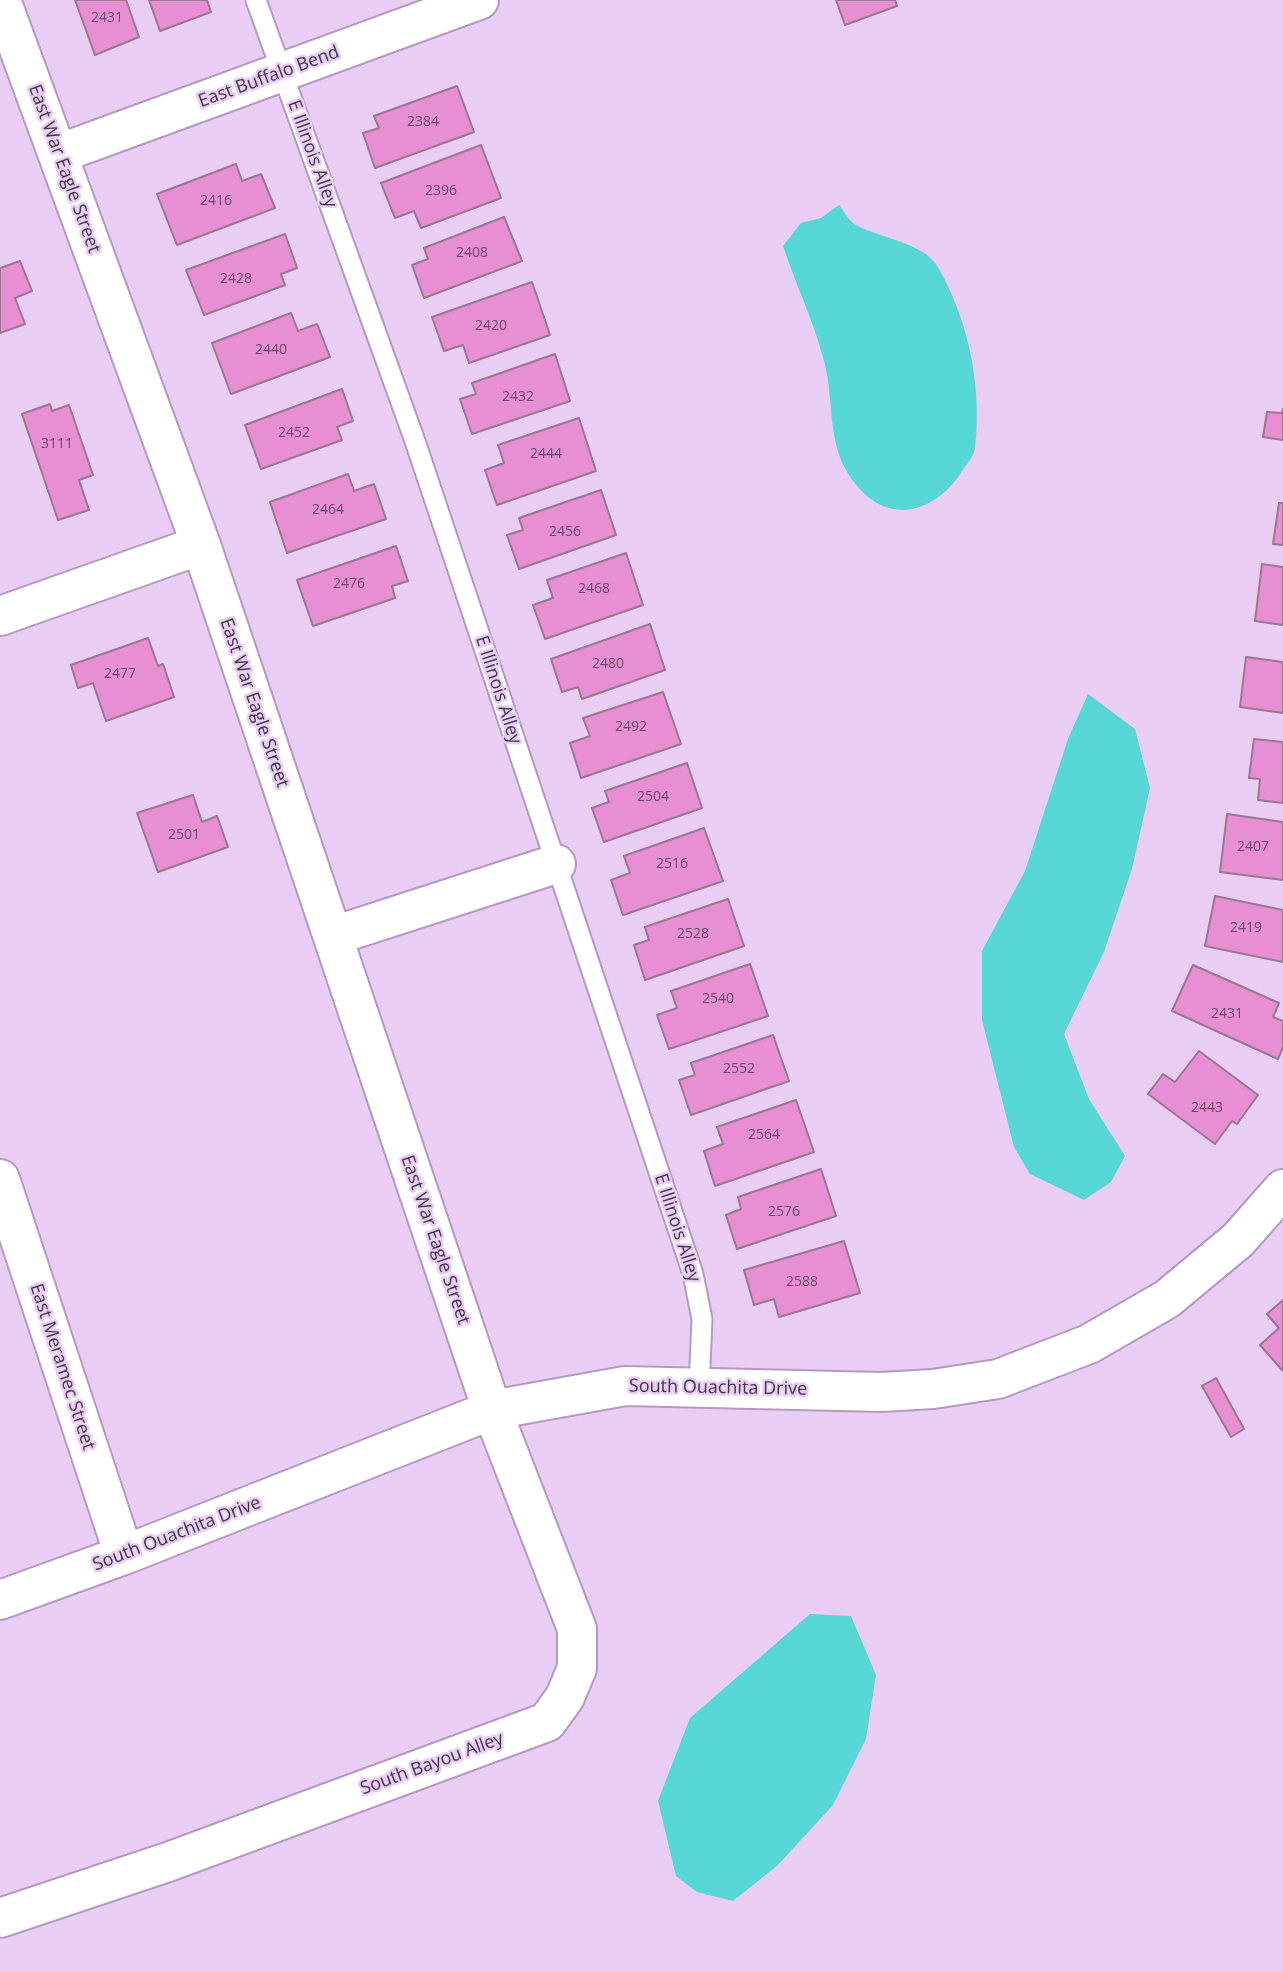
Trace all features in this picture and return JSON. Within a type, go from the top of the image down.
[{"type":"street","name":"East War Eagle Street","points":[[1,0],[201,545],[492,1410]]},
{"type":"street","name":"East Buffalo Bend","points":[[58,154],[479,0]]},
{"type":"street","points":[[0,616],[201,545]]},
{"type":"street","points":[[333,936],[556,864]]},
{"type":"street","name":"East Meramec Street","points":[[0,1179],[124,1555]]},
{"type":"street","name":"South Ouachita Drive","points":[[0,1600],[124,1555],[492,1410],[625,1385],[881,1392],[933,1390],[998,1379],[1089,1345],[1167,1298],[1238,1240],[1283,1189]]},
{"type":"street","name":"South Bayou Alley","points":[[0,1918],[168,1862],[547,1722],[565,1697],[577,1668],[576,1629],[492,1410]]},
{"type":"lane","name":"E Illinois Alley","points":[[256,0],[415,441],[693,1274],[702,1319],[699,1388]]},
{"type":"shaded area","points":[[839,205],[856,225],[913,247],[932,260],[939,269],[958,311],[971,356],[977,402],[974,451],[952,485],[928,504],[914,509],[885,507],[871,499],[847,472],[835,442],[828,377],[820,346],[783,246],[801,223],[821,218]]},
{"type":"shaded area","points":[[1088,694],[1135,729],[1150,788],[1132,869],[1104,952],[1064,1034],[1089,1099],[1125,1156],[1111,1182],[1084,1200],[1030,1174],[1014,1147],[982,1020],[982,951],[1025,871],[1068,739]]},
{"type":"shaded area","points":[[810,1614],[851,1616],[876,1675],[866,1739],[833,1805],[777,1866],[733,1901],[697,1892],[676,1876],[658,1801],[690,1718]]},
{"type":"building","points":[[75,0],[126,0],[139,37],[95,55]]},
{"type":"building","points":[[149,0],[207,0],[211,12],[160,31]]},
{"type":"building","points":[[836,0],[895,0],[897,6],[845,25]]},
{"type":"building","points":[[457,86],[474,132],[375,168],[363,133],[379,128],[374,116]]},
{"type":"building","points":[[481,145],[501,198],[421,228],[414,211],[395,218],[381,183]]},
{"type":"building","points":[[236,164],[242,181],[261,174],[275,208],[177,245],[157,194]]},
{"type":"building","points":[[504,217],[522,261],[424,298],[412,265],[428,259],[424,248]]},
{"type":"building","points":[[285,234],[297,268],[281,274],[285,285],[204,315],[186,270]]},
{"type":"building","points":[[20,261],[32,291],[15,298],[25,324],[0,333],[0,268]]},
{"type":"building","points":[[532,282],[550,335],[469,363],[463,345],[444,351],[432,317]]},
{"type":"building","points":[[291,313],[298,331],[317,324],[330,357],[231,394],[212,343]]},
{"type":"building","points":[[555,354],[570,401],[472,434],[460,399],[476,394],[472,383]]},
{"type":"building","points":[[342,389],[353,421],[337,427],[342,440],[261,469],[245,425]]},
{"type":"building","points":[[50,404],[52,411],[69,405],[93,475],[79,480],[89,510],[58,520],[22,414]]},
{"type":"building","points":[[1283,409],[1283,440],[1263,437],[1267,412],[1282,413]]},
{"type":"building","points":[[579,418],[596,471],[497,505],[485,470],[504,463],[498,445]]},
{"type":"building","points":[[348,474],[354,491],[374,484],[386,519],[287,553],[270,502]]},
{"type":"building","points":[[601,490],[616,535],[519,569],[507,535],[523,530],[519,518]]},
{"type":"building","points":[[1279,503],[1283,503],[1283,545],[1273,544]]},
{"type":"building","points":[[396,546],[408,581],[392,586],[395,598],[313,626],[297,580]]},
{"type":"building","points":[[626,553],[643,605],[545,639],[533,605],[553,598],[547,580]]},
{"type":"building","points":[[1262,564],[1283,567],[1283,625],[1255,621]]},
{"type":"building","points":[[650,624],[665,670],[582,699],[578,687],[562,692],[551,659]]},
{"type":"building","points":[[148,638],[158,666],[163,664],[174,697],[106,721],[93,683],[78,688],[71,665]]},
{"type":"building","points":[[1246,657],[1283,662],[1283,713],[1240,707]]},
{"type":"building","points":[[663,692],[681,744],[581,778],[570,743],[590,736],[583,718]]},
{"type":"building","points":[[1254,739],[1283,742],[1283,803],[1258,800],[1260,779],[1249,778]]},
{"type":"building","points":[[687,763],[702,808],[604,842],[592,808],[609,802],[605,791]]},
{"type":"building","points":[[193,795],[202,822],[217,816],[228,847],[158,872],[137,813]]},
{"type":"building","points":[[1227,814],[1283,822],[1283,880],[1220,872]]},
{"type":"building","points":[[704,828],[723,881],[623,915],[611,880],[630,873],[624,856]]},
{"type":"building","points":[[1215,896],[1283,910],[1283,962],[1205,946]]},
{"type":"building","points":[[728,899],[744,946],[645,980],[634,945],[649,940],[645,927]]},
{"type":"building","points":[[750,964],[768,1016],[669,1049],[657,1015],[677,1008],[671,991]]},
{"type":"building","points":[[1193,965],[1279,1003],[1273,1017],[1283,1021],[1283,1047],[1278,1059],[1172,1011]]},
{"type":"building","points":[[773,1035],[789,1081],[691,1115],[679,1080],[695,1075],[691,1063]]},
{"type":"building","points":[[1199,1051],[1258,1095],[1237,1124],[1232,1121],[1215,1144],[1148,1094],[1163,1074],[1175,1082]]},
{"type":"building","points":[[796,1100],[814,1152],[715,1186],[704,1151],[723,1144],[717,1127]]},
{"type":"building","points":[[821,1169],[836,1216],[737,1249],[726,1215],[741,1209],[738,1197]]},
{"type":"building","points":[[844,1241],[860,1293],[779,1317],[774,1299],[754,1305],[744,1270]]},
{"type":"building","points":[[1283,1300],[1283,1371],[1260,1345],[1279,1328],[1267,1314]]},
{"type":"building","points":[[1216,1378],[1244,1429],[1231,1437],[1202,1386]]}]
